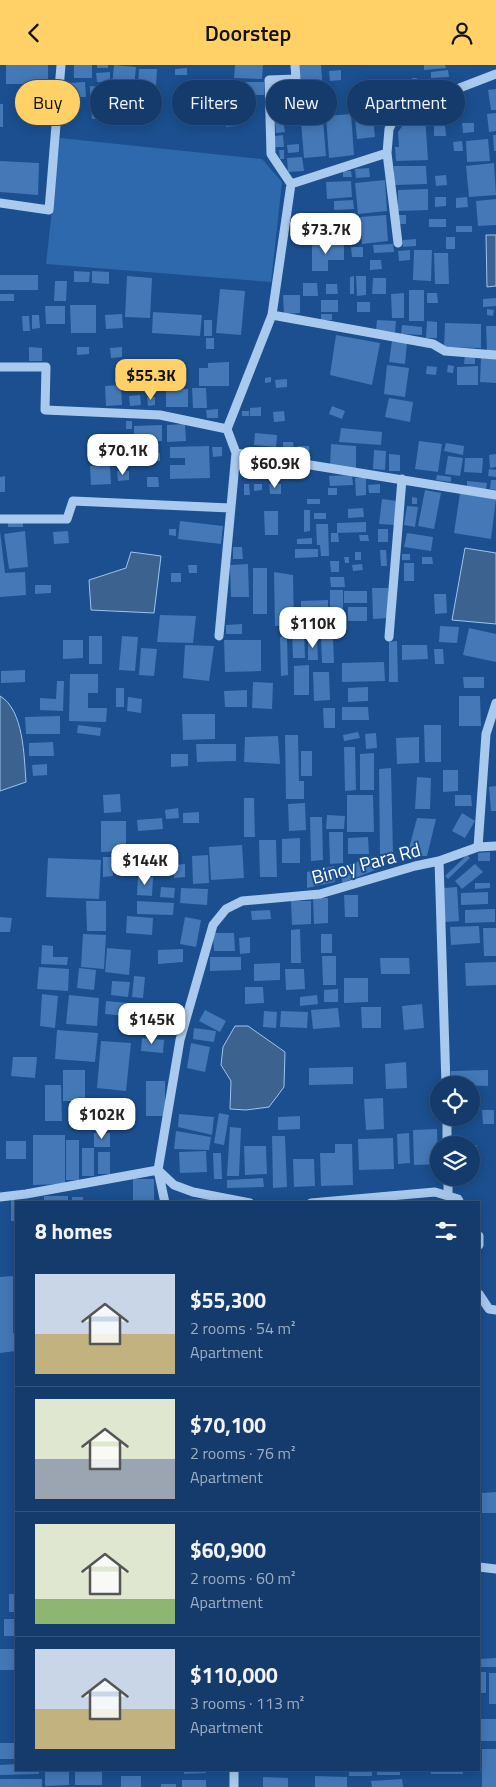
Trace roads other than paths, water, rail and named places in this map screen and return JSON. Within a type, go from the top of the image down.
[{"type":"street","points":[[0,203],[49,210],[61,65]]},
{"type":"street","points":[[219,636],[236,453],[227,429],[272,315],[291,184],[272,154],[269,80],[296,79],[295,65]]},
{"type":"street","points":[[398,243],[387,153],[389,129],[397,112],[496,74]]},
{"type":"street","points":[[291,184],[387,153]]},
{"type":"street","points":[[272,315],[433,344],[445,351],[496,355]]},
{"type":"street","points":[[0,367],[46,367],[45,410],[160,415],[227,429]]},
{"type":"street","points":[[236,453],[496,495]]},
{"type":"street","points":[[389,637],[402,479]]},
{"type":"street","points":[[0,519],[67,519],[73,501],[230,508]]},
{"type":"street","points":[[478,847],[486,734],[496,703]]},
{"type":"street","name":"Binoy Para Rd","points":[[158,1170],[180,1040],[213,925],[226,909],[242,901],[320,894],[438,861],[478,847],[496,846]]},
{"type":"street","points":[[438,861],[446,1076]]},
{"type":"street","points":[[0,1197],[158,1170]]},
{"type":"street","points":[[158,1170],[165,1201]]},
{"type":"street","points":[[158,1170],[174,1185],[192,1193],[238,1201]]},
{"type":"street","points":[[448,1186],[448,1196]]},
{"type":"street","points":[[334,1201],[435,1192],[458,1199],[459,1201]]},
{"type":"street","points":[[480,1295],[490,1309],[496,1310]]},
{"type":"street","points":[[480,1567],[496,1569]]},
{"type":"street","points":[[234,1771],[234,1787]]}]
